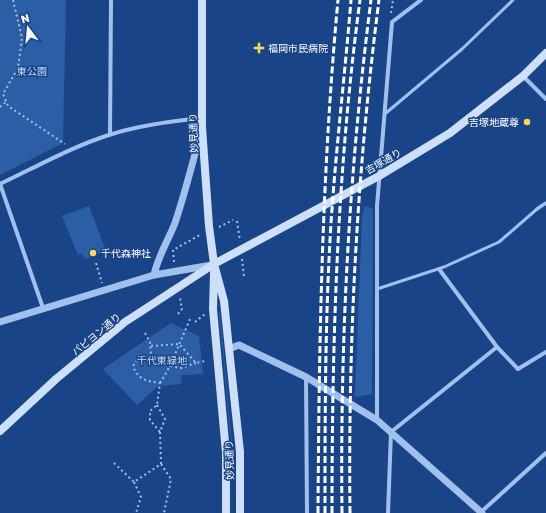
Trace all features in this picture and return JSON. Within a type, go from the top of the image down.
[{"type":"main road","name":"妙見通り","points":[[202,0],[202,127],[209,231],[214,264],[224,301],[240,452],[240,513]]},
{"type":"main road","name":"吉塚通り","points":[[214,264],[379,176],[450,133],[523,76],[546,54]]},
{"type":"main road","name":"妙見通り","points":[[214,264],[213,309],[226,453],[226,513]]},
{"type":"main road","name":"パピヨン通り","points":[[0,431],[56,379],[125,322],[214,264]]},
{"type":"street","points":[[110,134],[111,0]]},
{"type":"street","points":[[377,420],[379,176],[386,113],[392,22],[421,0]]},
{"type":"street","points":[[523,76],[546,99]]},
{"type":"street","points":[[43,308],[0,184],[73,149],[110,134],[170,121],[203,118]]},
{"type":"street","points":[[154,275],[159,257],[173,229],[181,205],[202,127]]},
{"type":"street","points":[[537,209],[546,203]]},
{"type":"street","points":[[0,322],[104,289],[154,275],[214,264]]},
{"type":"street","points":[[439,268],[497,347],[518,369],[546,352]]},
{"type":"street","points":[[229,349],[239,345],[306,377],[377,420],[481,513],[546,453]]},
{"type":"street","points":[[388,513],[391,432],[497,347]]},
{"type":"street","points":[[306,377],[307,513]]},
{"type":"lane","points":[[386,113],[462,49],[513,0]]},
{"type":"lane","points":[[378,289],[439,268],[499,242],[537,209]]},
{"type":"path","points":[[14,0],[22,38],[18,68],[4,94],[6,102],[8,106],[73,149]]},
{"type":"path","points":[[392,22],[390,18],[393,0]]},
{"type":"path","points":[[0,92],[5,92]]},
{"type":"path","points":[[0,107],[6,102]]},
{"type":"path","points":[[175,264],[172,250],[233,220]]},
{"type":"path","points":[[96,263],[104,289]]},
{"type":"path","points":[[164,513],[171,478],[161,464],[160,432],[165,419],[157,405],[160,383],[170,366],[190,318]]},
{"type":"path","points":[[145,333],[150,346],[151,357]]},
{"type":"path","points":[[150,346],[179,344]]},
{"type":"path","points":[[179,344],[196,363]]},
{"type":"path","points":[[160,383],[143,380],[136,375],[133,366],[138,359],[151,357],[170,366],[181,368],[205,361]]},
{"type":"path","points":[[157,405],[150,411],[150,420],[160,432]]},
{"type":"path","points":[[114,463],[134,482],[141,497],[136,513]]},
{"type":"path","points":[[134,482],[161,464]]},
{"type":"green space","name":"東公園","points":[[0,0],[66,0],[63,143],[0,175]]},
{"type":"green space","points":[[89,206],[106,251],[85,259],[82,254],[78,255],[62,216]]},
{"type":"green space","points":[[365,206],[373,209],[372,394],[355,397],[362,217]]},
{"type":"green space","points":[[220,312],[232,443],[231,443]]},
{"type":"green space","name":"千代東緑地","points":[[171,323],[199,336],[203,374],[182,375],[181,384],[158,386],[137,405],[103,369]]},
{"type":"railway","points":[[318,513],[322,256],[328,128],[338,0]]},
{"type":"railway","points":[[325,513],[326,368],[329,259],[335,167],[351,0]]},
{"type":"railway","points":[[332,513],[333,385],[337,256],[346,128],[360,0]]},
{"type":"railway","points":[[342,513],[344,320],[357,128],[371,0]]},
{"type":"railway","points":[[350,513],[352,320],[365,128],[379,0]]},
{"type":"place","name":"福岡市民病院","points":[[259,48]]},
{"type":"place","name":"吉塚地蔵尊","points":[[527,122]]},
{"type":"place","name":"千代森神社","points":[[93,253]]}]
